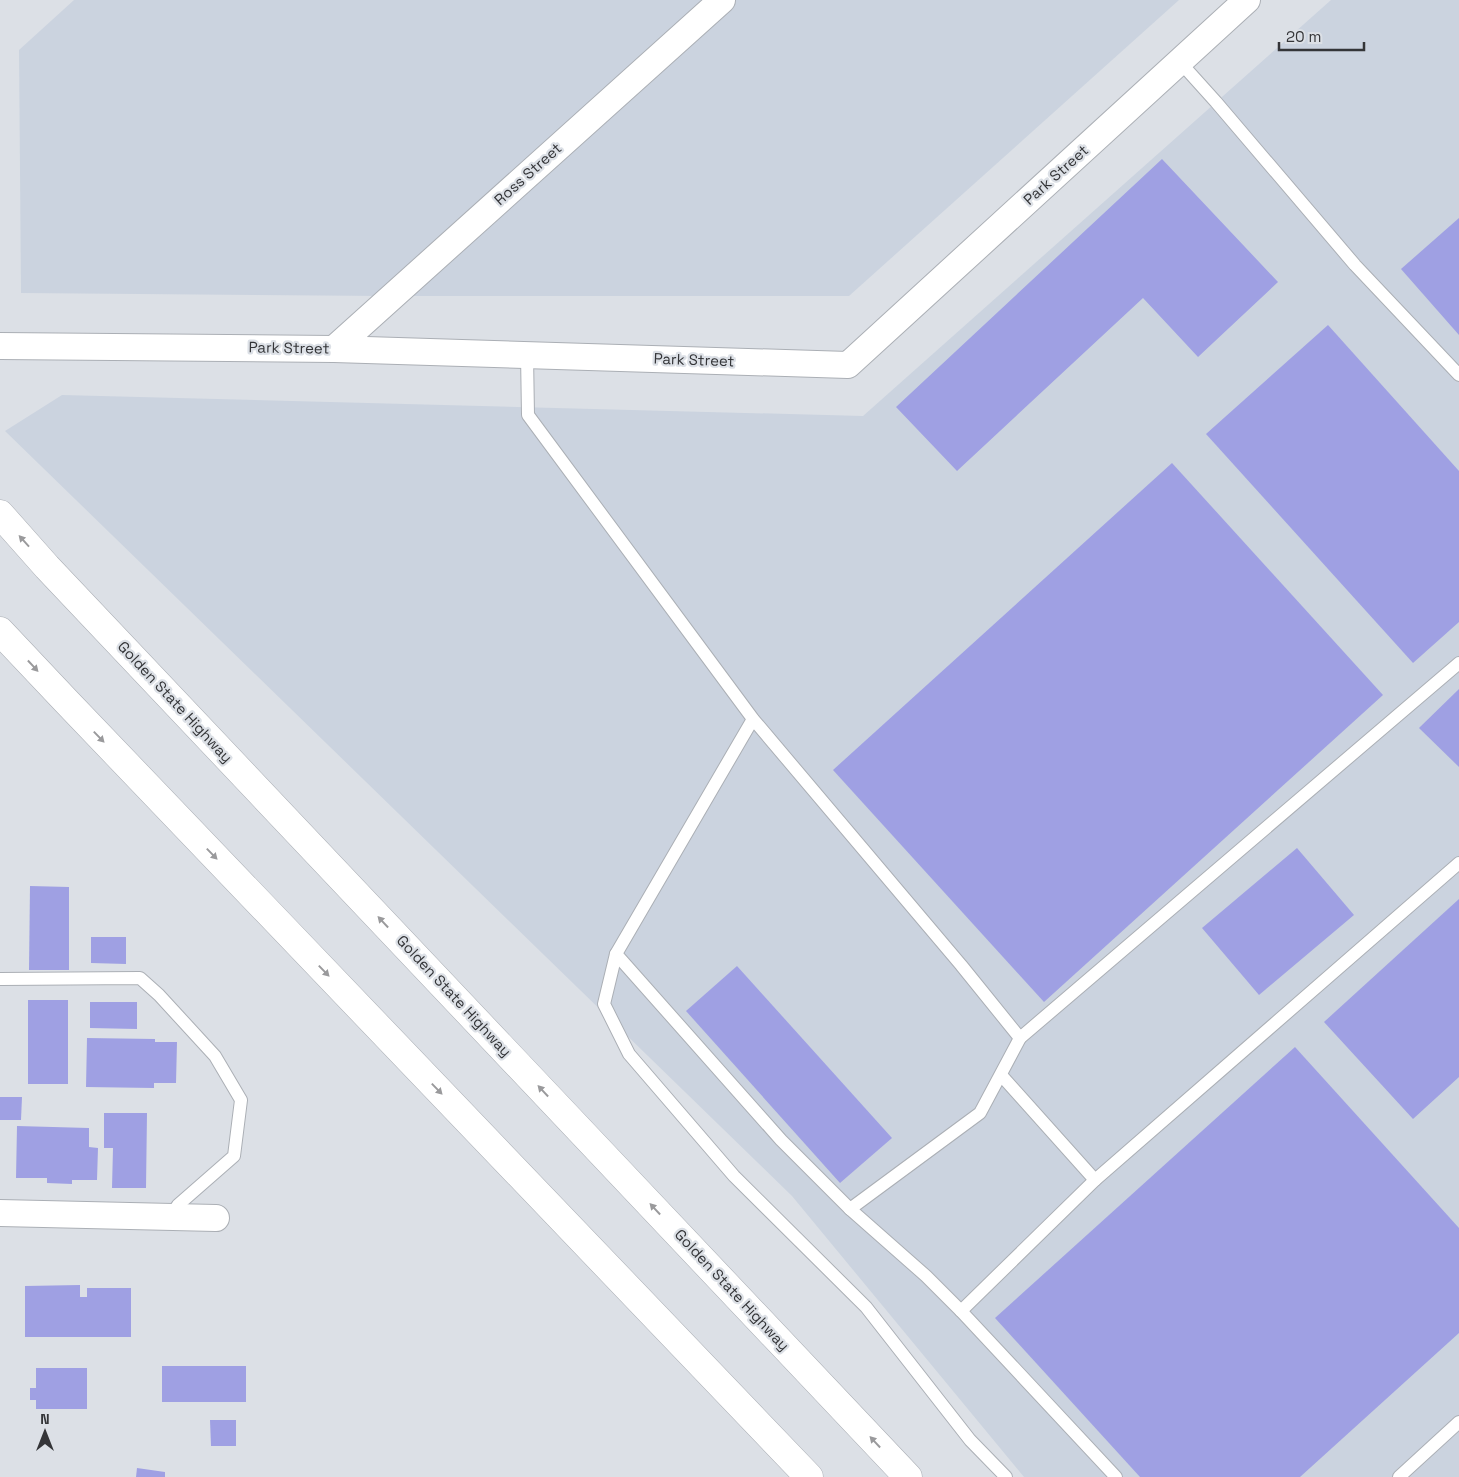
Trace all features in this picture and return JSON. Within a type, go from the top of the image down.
[{"type":"highway","name":"Golden State Highway","points":[[0,514],[908,1477]]},
{"type":"highway","points":[[0,631],[809,1477]]},
{"type":"street","name":"Ross Street","points":[[334,349],[722,0]]},
{"type":"street","name":"Park Street","points":[[0,346],[334,349],[848,365],[1247,0]]},
{"type":"street","points":[[0,1213],[216,1218]]},
{"type":"lane","points":[[1180,62],[1354,265],[1459,375]]},
{"type":"lane","points":[[527,355],[528,415],[753,719],[961,965],[1020,1038]]},
{"type":"lane","points":[[850,1209],[980,1113],[1020,1038],[1459,663]]},
{"type":"lane","points":[[753,719],[616,954],[604,1004],[629,1054],[734,1176],[866,1307],[970,1440],[1006,1477]]},
{"type":"lane","points":[[961,1311],[1096,1180],[1459,862]]},
{"type":"lane","points":[[616,954],[781,1140],[850,1209],[926,1276],[961,1311],[1116,1477]]},
{"type":"lane","points":[[0,979],[140,978],[159,995],[215,1056],[240,1100],[234,1156],[178,1205],[170,1217]]},
{"type":"lane","points":[[1001,1075],[1096,1180]]},
{"type":"lane","points":[[1399,1477],[1459,1422]]},
{"type":"shaded area","points":[[74,0],[1179,0],[849,296],[384,296],[21,293],[19,50]]},
{"type":"shaded area","points":[[1331,0],[1459,0],[1459,1477],[1024,1477],[792,1196],[5,431],[62,395],[863,416]]},
{"type":"building","points":[[1162,159],[1278,282],[1198,357],[1143,298],[957,471],[896,407]]},
{"type":"building","points":[[1459,218],[1459,335],[1401,269]]},
{"type":"building","points":[[1328,325],[1459,471],[1459,622],[1413,663],[1206,434]]},
{"type":"building","points":[[1172,463],[1383,695],[1044,1002],[833,770]]},
{"type":"building","points":[[1459,689],[1459,767],[1419,728]]},
{"type":"building","points":[[1297,848],[1354,915],[1259,995],[1202,928]]},
{"type":"building","points":[[30,886],[69,887],[69,970],[29,970]]},
{"type":"building","points":[[1459,899],[1459,1077],[1413,1119],[1324,1022]]},
{"type":"building","points":[[91,937],[126,937],[126,964],[91,963]]},
{"type":"building","points":[[737,966],[892,1138],[840,1183],[686,1011]]},
{"type":"building","points":[[28,1000],[68,1000],[68,1084],[28,1084]]},
{"type":"building","points":[[90,1002],[137,1002],[137,1029],[90,1028]]},
{"type":"building","points":[[87,1038],[155,1039],[155,1042],[177,1042],[176,1083],[154,1083],[154,1088],[86,1087]]},
{"type":"building","points":[[1295,1047],[1459,1228],[1459,1333],[1300,1477],[1140,1477],[995,1318]]},
{"type":"building","points":[[0,1097],[22,1097],[21,1120],[0,1120]]},
{"type":"building","points":[[104,1113],[147,1113],[146,1188],[112,1188],[113,1148],[104,1148]]},
{"type":"building","points":[[17,1126],[89,1128],[89,1147],[98,1148],[97,1180],[72,1180],[72,1184],[47,1183],[47,1178],[16,1178]]},
{"type":"building","points":[[80,1285],[80,1297],[87,1297],[87,1288],[131,1288],[131,1337],[25,1337],[25,1286]]},
{"type":"building","points":[[162,1366],[246,1366],[246,1402],[162,1402]]},
{"type":"building","points":[[36,1368],[87,1368],[87,1409],[36,1409],[36,1400],[30,1400],[30,1388],[36,1388]]},
{"type":"building","points":[[210,1420],[236,1420],[236,1446],[211,1446]]},
{"type":"building","points":[[137,1468],[165,1472],[165,1477],[136,1477]]}]
